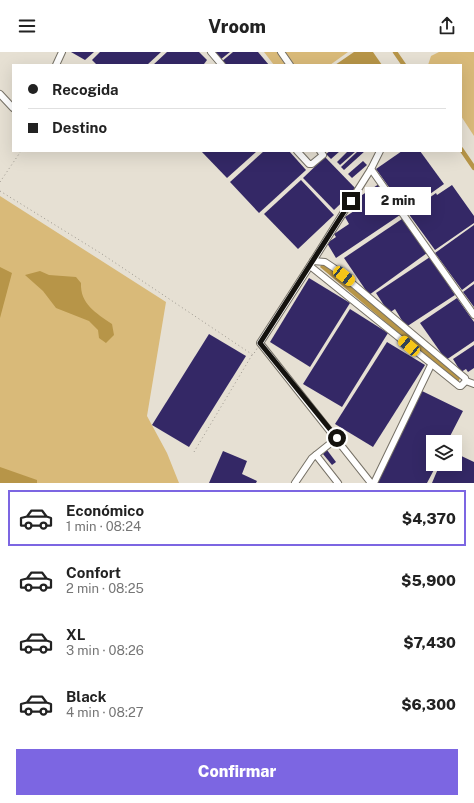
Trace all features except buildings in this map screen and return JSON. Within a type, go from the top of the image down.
[{"type":"street","points":[[56,64],[62,52]]},
{"type":"street","points":[[211,52],[221,64]]},
{"type":"street","points":[[281,52],[289,64]]},
{"type":"street","points":[[0,94],[12,107]]},
{"type":"street","points":[[297,152],[309,164],[312,164],[324,152]]},
{"type":"street","points":[[380,152],[371,169],[260,343],[373,483],[431,365]]},
{"type":"street","points":[[371,169],[474,314]]},
{"type":"street","points":[[312,263],[431,365],[458,386],[461,386],[466,381]]},
{"type":"street","points":[[312,263],[328,264],[432,349],[465,378],[466,381],[474,384]]},
{"type":"street","points":[[295,483],[316,455],[337,438]]},
{"type":"street","points":[[316,455],[338,483]]},
{"type":"path","points":[[0,182],[20,152]]},
{"type":"path","points":[[0,191],[102,254],[253,354]]},
{"type":"path","points":[[194,452],[260,343]]},
{"type":"shaded area","points":[[264,52],[348,52],[331,64],[273,64]]},
{"type":"shaded area","points":[[354,52],[373,52],[381,64],[336,64]]},
{"type":"shaded area","points":[[439,52],[474,52],[474,136],[462,118],[462,64],[428,64],[431,56]]},
{"type":"shaded area","points":[[0,196],[166,302],[147,416],[167,453],[179,483],[0,483]]},
{"type":"shaded area","points":[[322,264],[460,378],[458,383],[320,267]]},
{"type":"shaded area","points":[[0,267],[12,273],[0,318]]},
{"type":"shaded area","points":[[40,271],[49,275],[76,277],[81,283],[81,290],[86,302],[95,312],[112,324],[114,335],[106,343],[99,338],[98,330],[89,321],[56,308],[43,291],[25,275]]},
{"type":"shaded area","points":[[0,467],[37,480],[37,483],[0,483]]},
{"type":"waterway","points":[[395,52],[403,64]]},
{"type":"waterway","points":[[462,150],[474,168]]},
{"type":"route","points":[[337,438],[260,343],[314,261],[351,201]]}]
